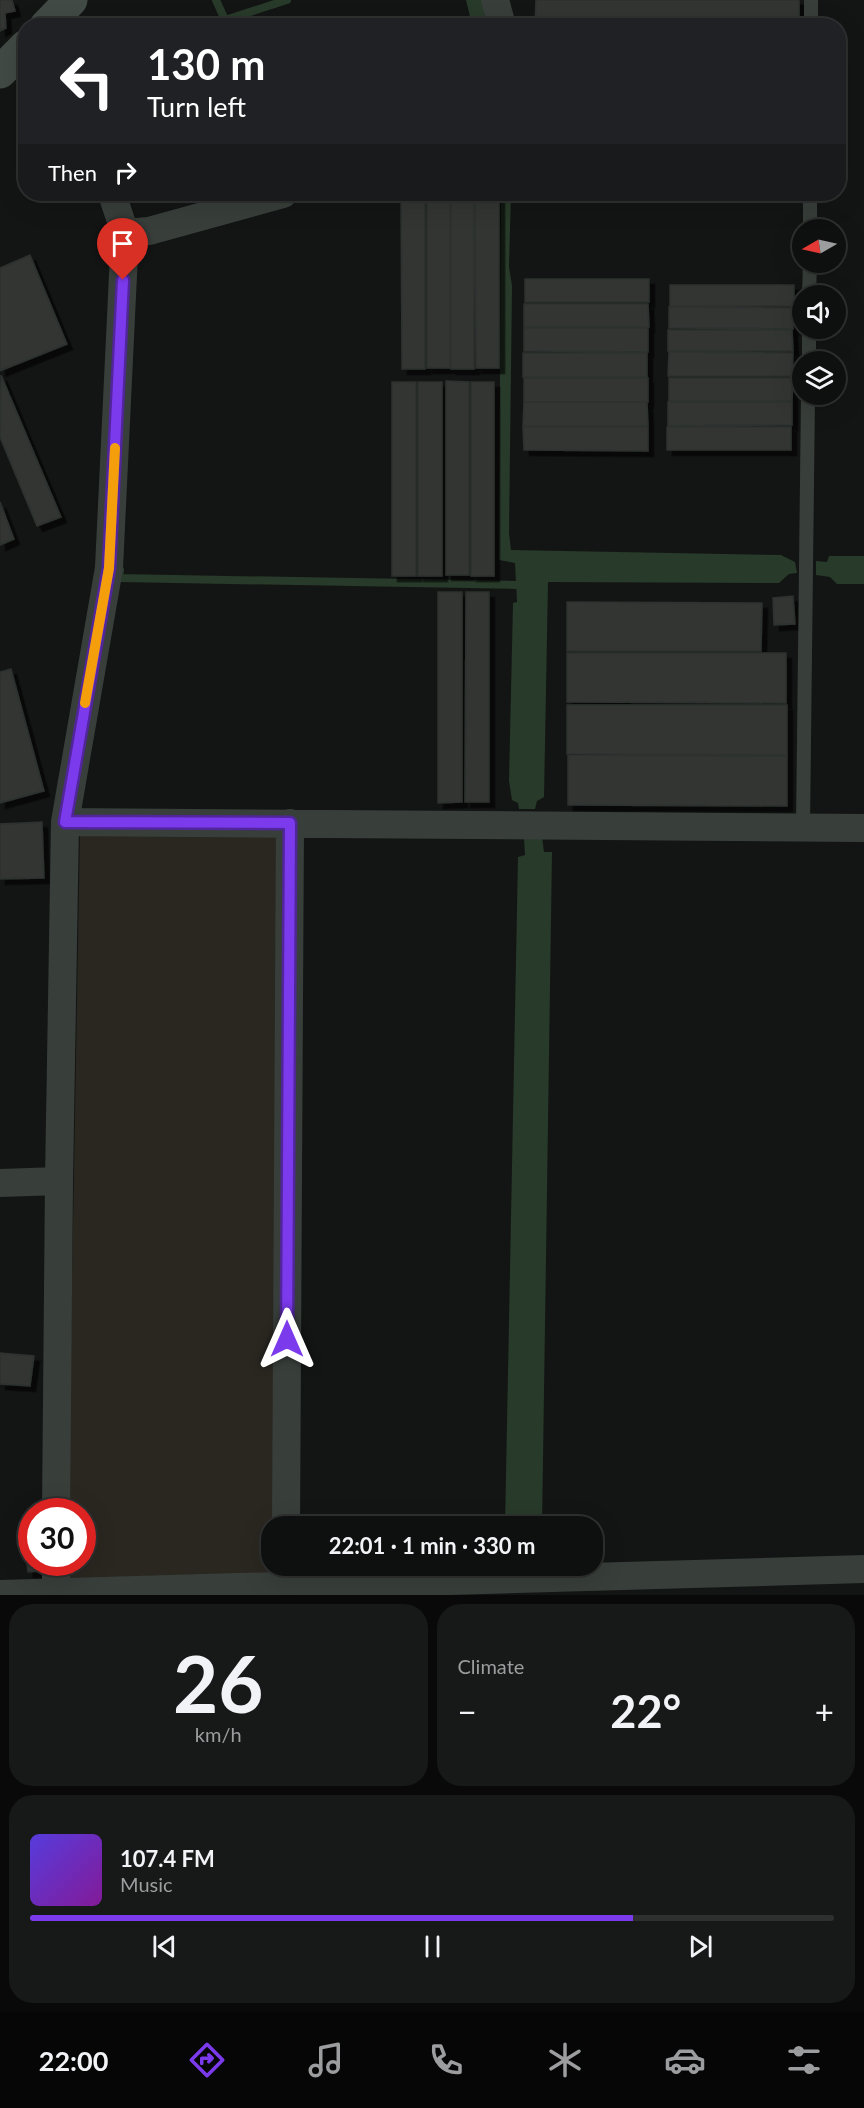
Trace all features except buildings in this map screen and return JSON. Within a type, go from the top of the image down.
[{"type":"main road","points":[[0,72],[18,54]]},
{"type":"street","points":[[495,0],[500,18]]},
{"type":"street","points":[[56,1498],[65,822],[109,568],[125,233],[114,201]]},
{"type":"street","points":[[125,233],[149,231],[258,201]]},
{"type":"street","points":[[65,822],[864,828]]},
{"type":"street","points":[[286,1516],[290,823]]},
{"type":"street","points":[[0,1183],[59,1181]]},
{"type":"street","points":[[0,1594],[56,1594],[285,1576],[563,1586],[864,1569]]},
{"type":"street","points":[[56,1576],[56,1594]]},
{"type":"lane","points":[[811,0],[811,18]]},
{"type":"lane","points":[[810,201],[810,219]]},
{"type":"lane","points":[[804,827],[808,405]]},
{"type":"shaded area","points":[[466,0],[481,0],[485,18],[470,18]]},
{"type":"shaded area","points":[[501,201],[511,201],[509,533],[511,550],[781,555],[795,562],[797,573],[789,574],[779,583],[548,582],[544,797],[537,801],[535,809],[519,809],[518,803],[512,800],[509,781],[513,603],[517,602],[515,563],[499,560]]},
{"type":"shaded area","points":[[829,556],[864,556],[864,584],[837,584],[830,577],[816,575],[816,561],[827,562]]},
{"type":"shaded area","points":[[80,831],[282,833],[275,1516],[261,1516],[261,1575],[67,1582],[67,1576],[96,1576],[96,1498],[68,1498]]},
{"type":"shaded area","points":[[542,837],[544,852],[552,852],[542,1516],[505,1516],[518,857],[525,855],[524,838]]},
{"type":"waterway","points":[[216,0],[224,18]]},
{"type":"waterway","points":[[231,18],[287,0]]},
{"type":"waterway","points":[[120,570],[119,578],[519,585]]},
{"type":"slow traffic","points":[[85,703],[109,568],[115,448]]},
{"type":"route","points":[[123,280],[109,568],[65,822],[290,823],[287,1339]]}]
